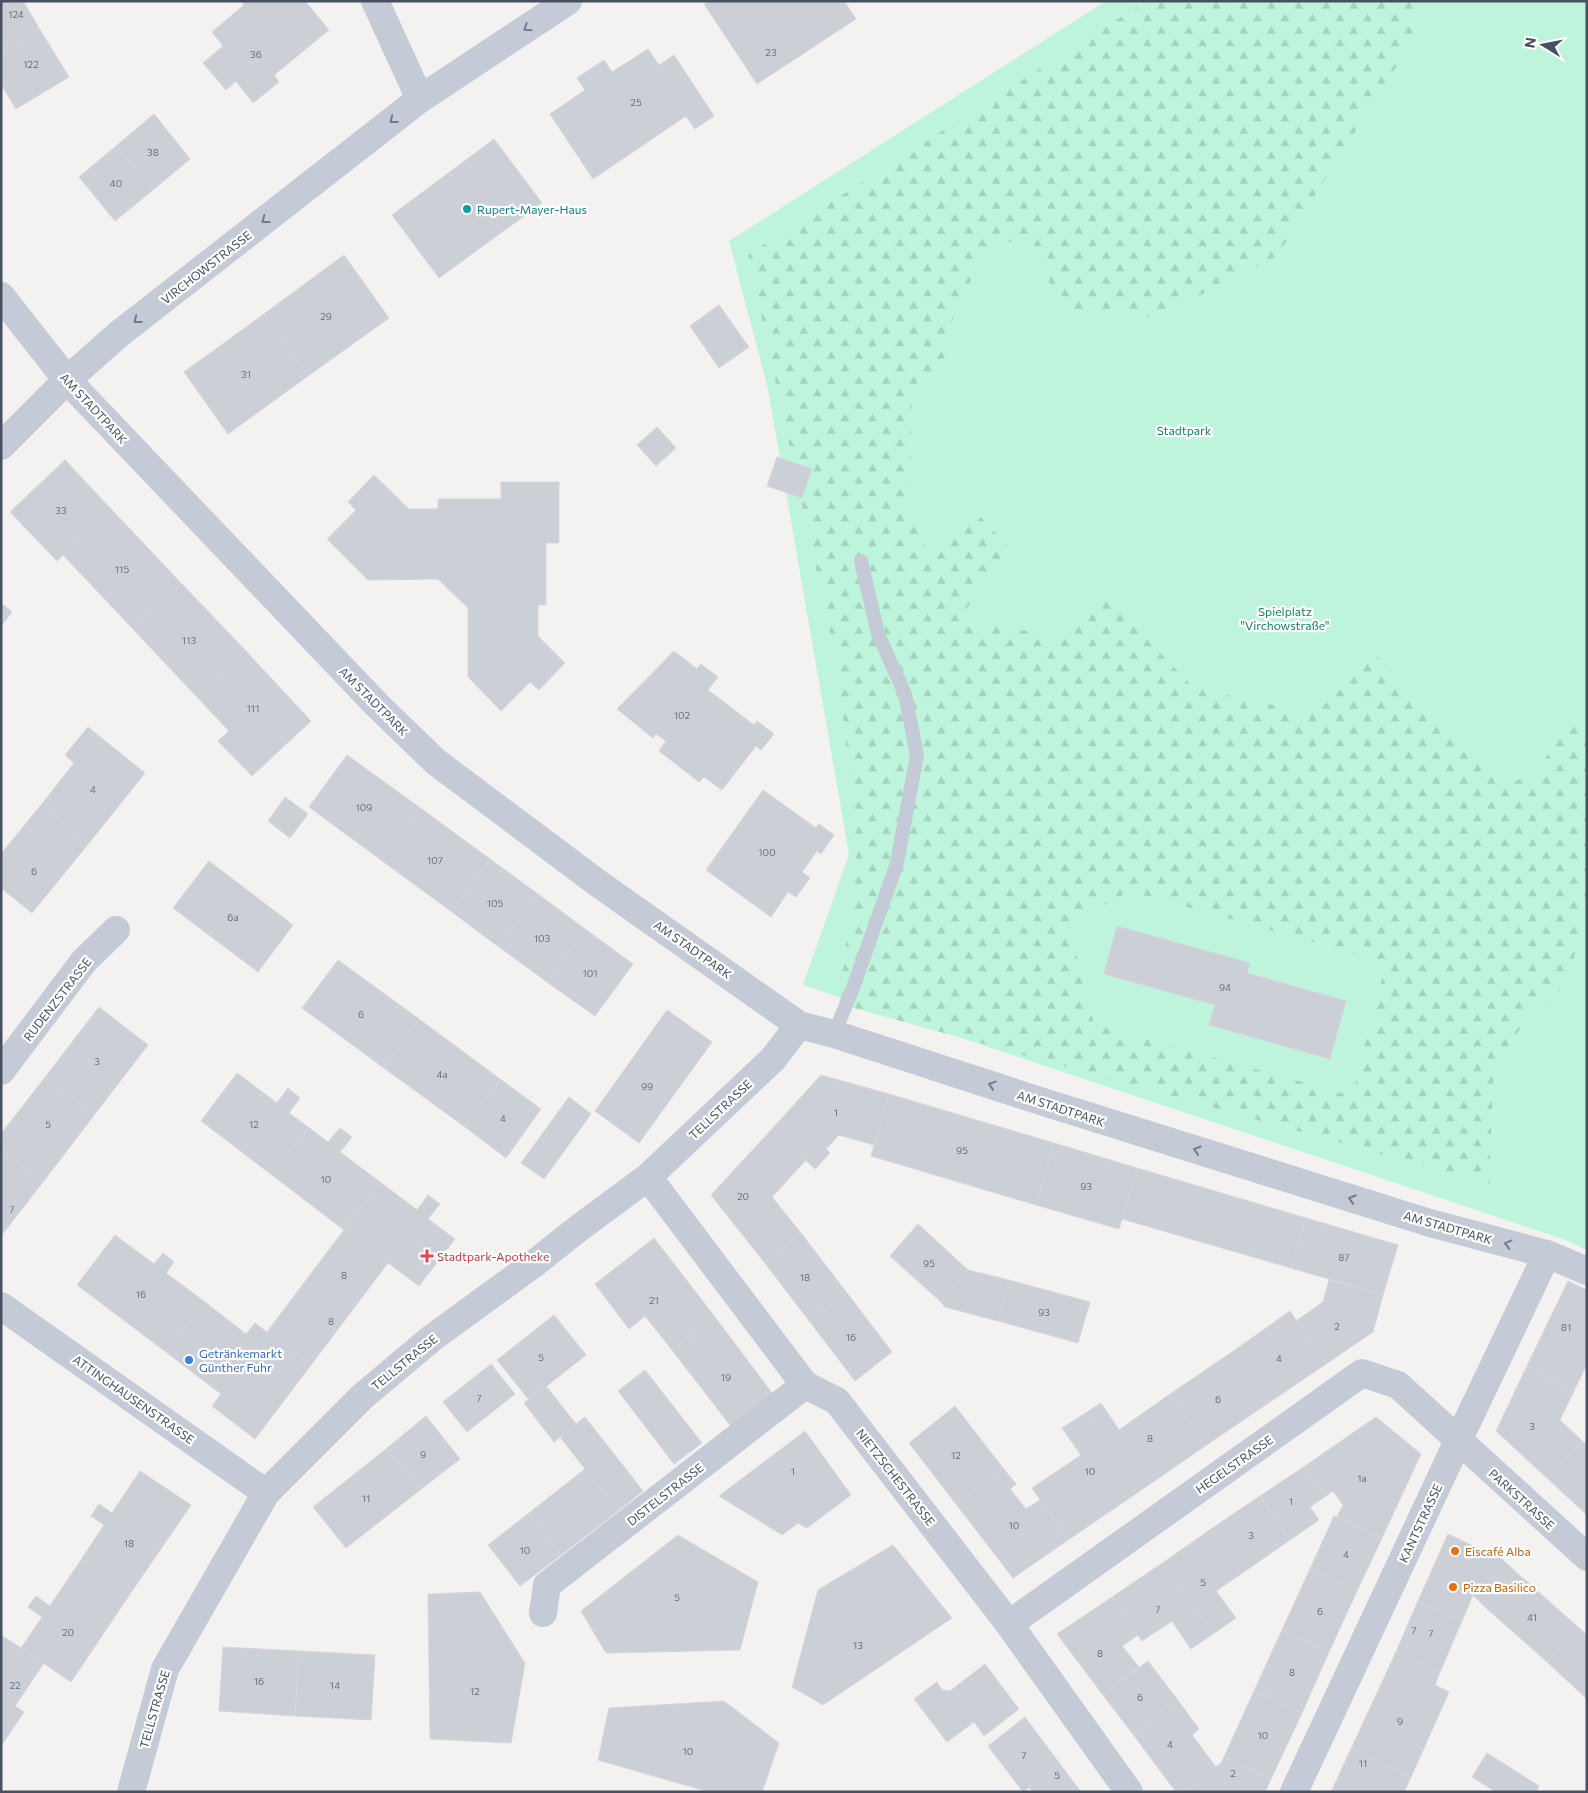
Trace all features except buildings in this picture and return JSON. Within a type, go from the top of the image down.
[{"type":"street","points":[[375,1],[420,99]]},
{"type":"street","name":"VIRCHOWSTRASSE","points":[[1,446],[67,380],[120,334],[420,99],[568,1]]},
{"type":"street","name":"AM STADTPARK","points":[[1,296],[67,380],[377,705],[436,762],[598,884],[799,1025],[834,1034],[1043,1102],[1420,1220],[1547,1254],[1587,1271]]},
{"type":"street","name":"RUDENZSTRASSE","points":[[1,1071],[84,961],[116,930]]},
{"type":"street","name":"TELLSTRASSE","points":[[131,1792],[165,1669],[266,1492],[370,1390],[432,1338],[648,1177],[773,1059],[799,1025]]},
{"type":"street","name":"NIETZSCHESTRASSE","points":[[648,1177],[805,1385],[837,1401],[1009,1624],[1129,1792]]},
{"type":"street","name":"KANTSTRASSE","points":[[1294,1792],[1547,1254]]},
{"type":"street","name":"ATTINGHAUSENSTRASSE","points":[[1,1306],[266,1492]]},
{"type":"street","name":"HEGELSTRASSE","points":[[1009,1624],[1362,1373],[1398,1385],[1458,1441]]},
{"type":"street","name":"DISTELSTRASSE","points":[[543,1613],[547,1584],[805,1385]]},
{"type":"street","name":"PARKSTRASSE","points":[[1458,1441],[1587,1556]]},
{"type":"lane","points":[[834,1034],[853,988],[897,863],[917,755],[905,694],[878,634],[861,561]]},
{"type":"green space","name":"Stadtpark","points":[[1106,1],[1587,1],[1587,1250],[1563,1239],[803,985],[849,854],[768,389],[729,241]]},
{"type":"green space","points":[[1146,1],[1426,1],[1406,51],[1277,256],[1157,317],[1060,310],[1032,239],[989,244],[954,314],[942,367],[912,387],[910,516],[927,550],[978,514],[1012,551],[957,620],[1053,635],[1103,595],[1194,688],[1315,714],[1376,655],[1507,786],[1537,770],[1570,722],[1587,738],[1587,893],[1569,983],[1529,1017],[1509,1044],[1493,1082],[1489,1184],[839,1004],[857,850],[838,669],[748,255]],"holes":[[[1129,891],[1386,962],[1352,1096],[1094,1024],[1069,925]]]},
{"type":"place","name":"Rupert-Mayer-Haus","points":[[467,209]]},
{"type":"place","name":"Stadtpark-Apotheke","points":[[427,1256]]},
{"type":"place","name":"Getränkemarkt Günther Fuhr","points":[[189,1360]]},
{"type":"place","name":"Eiscafé Alba","points":[[1455,1551]]},
{"type":"place","name":"Pizza Basilico","points":[[1453,1587]]},
{"type":"park label","name":"Spielplatz \"Virchowstraße\"","points":[[1285,618]]}]
